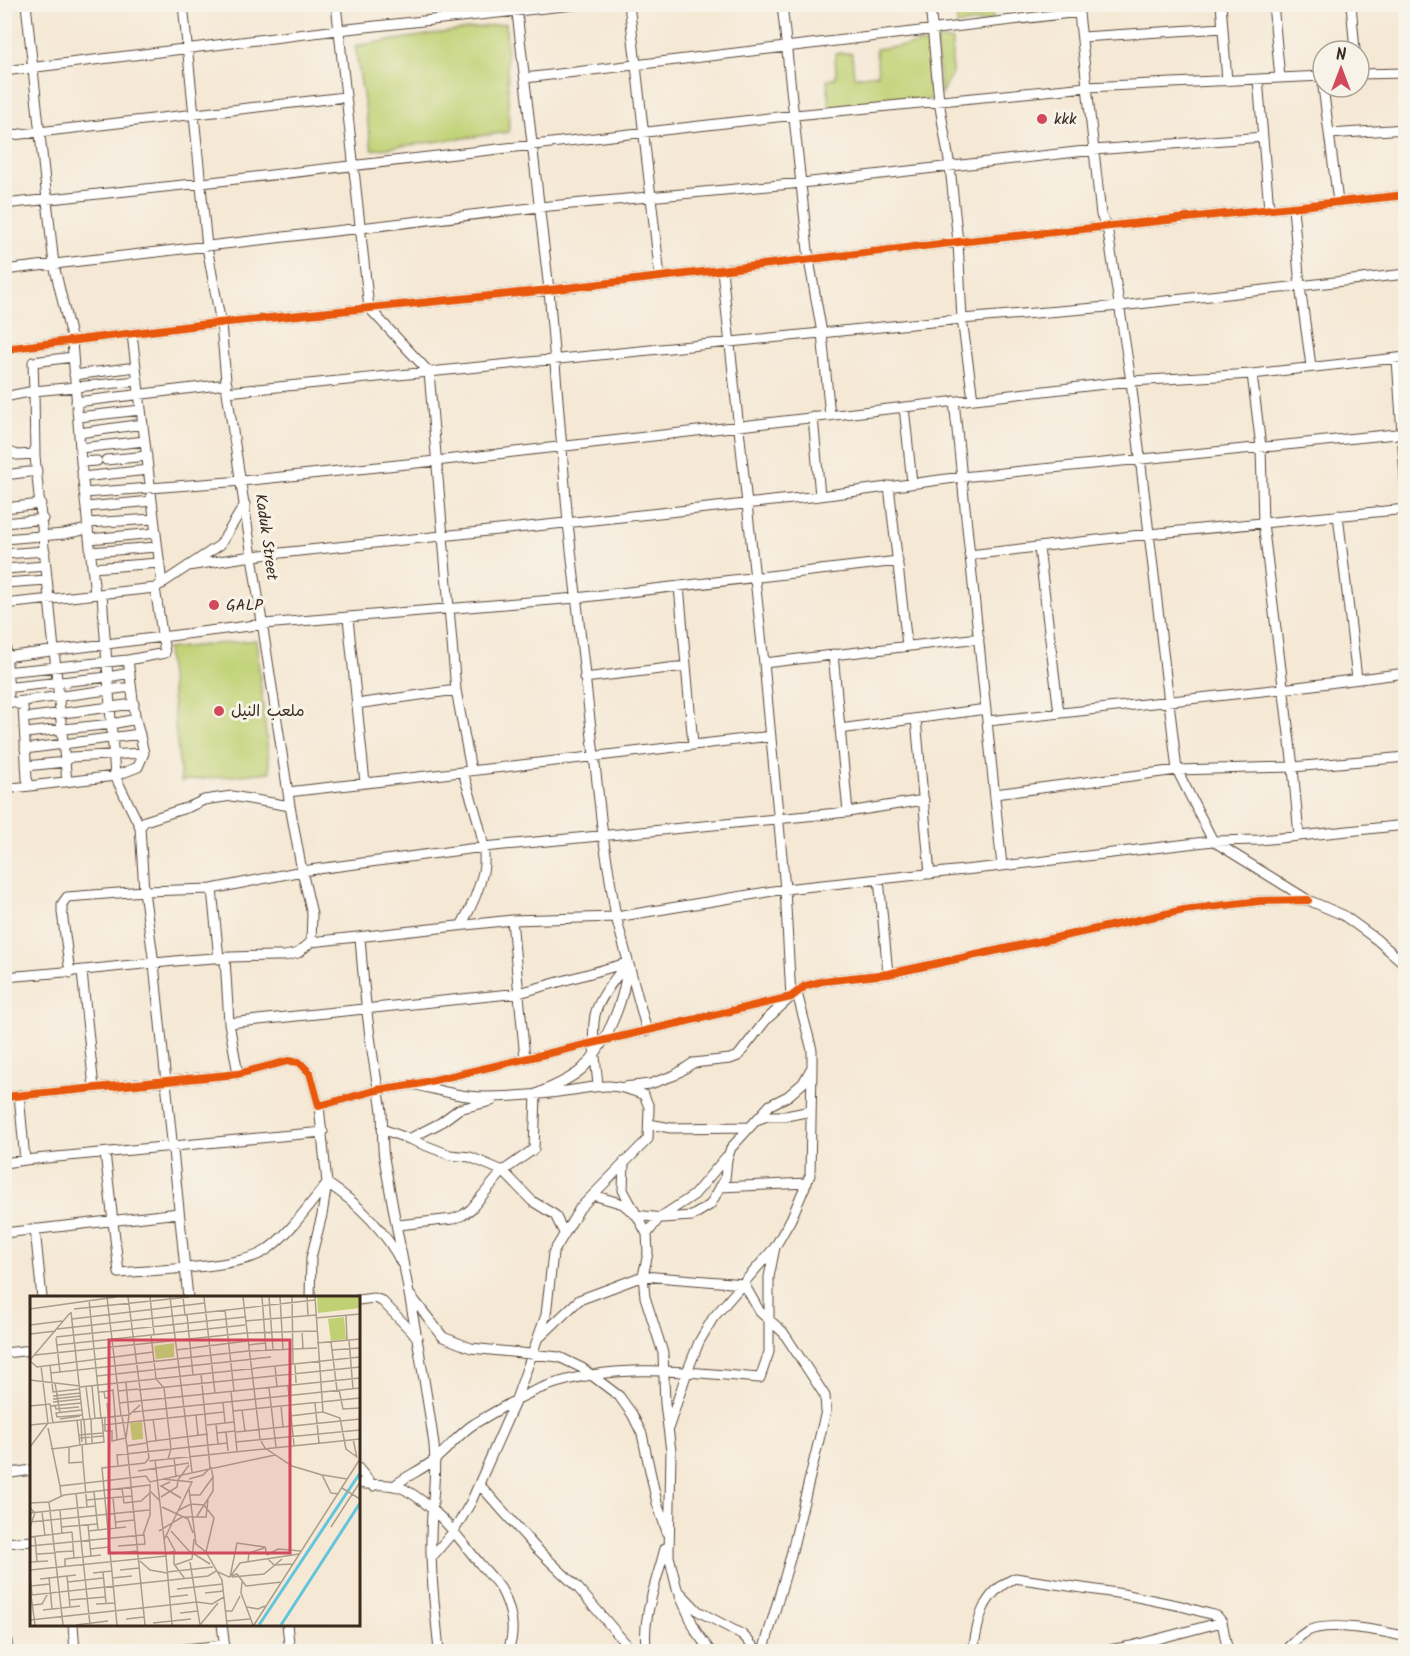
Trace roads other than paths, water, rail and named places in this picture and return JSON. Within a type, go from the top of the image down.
[{"type":"street","points":[[26,4],[54,265],[72,341],[82,477],[92,568],[106,646],[116,776],[140,827],[144,891],[154,964],[188,1296]]},
{"type":"street","name":"Kaduk Street","points":[[183,4],[196,114],[207,247],[290,806],[312,914],[311,942]]},
{"type":"street","points":[[336,4],[369,308],[429,372],[456,690],[471,770],[464,772]]},
{"type":"street","points":[[4,70],[517,8],[583,4]]},
{"type":"street","points":[[629,4],[660,277]]},
{"type":"street","points":[[782,4],[809,260],[822,333],[830,416]]},
{"type":"street","points":[[930,4],[939,101],[950,166],[958,242],[962,319],[973,399]]},
{"type":"street","points":[[1221,4],[1227,81]]},
{"type":"street","points":[[1273,4],[1280,78]]},
{"type":"street","points":[[1351,4],[1354,39]]},
{"type":"street","points":[[517,8],[549,290],[568,523],[603,836],[616,917],[647,1031]]},
{"type":"street","points":[[525,78],[932,30],[1079,8],[1101,214],[1107,226],[1131,381],[1177,770],[1213,841],[1308,900],[1343,915],[1406,965]]},
{"type":"street","points":[[1082,37],[1223,28]]},
{"type":"street","points":[[1371,74],[1406,73]]},
{"type":"street","points":[[4,204],[795,114],[1087,87],[1311,77]]},
{"type":"street","points":[[1258,79],[1269,209]]},
{"type":"street","points":[[4,136],[345,97]]},
{"type":"street","points":[[1325,99],[1338,202]]},
{"type":"street","points":[[1329,134],[1406,129]]},
{"type":"street","points":[[4,270],[539,207],[802,183],[1094,150],[1263,137]]},
{"type":"street","points":[[4,349],[549,290],[958,242],[1406,195]]},
{"type":"street","points":[[1293,208],[1300,286],[1311,366]]},
{"type":"street","points":[[668,1428],[699,1342],[713,1318],[775,1247],[791,1219],[810,1175],[812,1050],[794,995],[764,663],[722,270]]},
{"type":"street","points":[[76,402],[429,372],[962,319],[1120,306],[1406,274]]},
{"type":"street","points":[[6,671],[128,660],[165,653],[158,586],[159,563],[156,534],[132,334]]},
{"type":"street","points":[[67,782],[35,454],[33,362],[73,357]]},
{"type":"street","points":[[84,493],[242,481],[436,461],[1131,381],[1252,374],[1401,358],[1406,493]]},
{"type":"street","points":[[74,375],[136,367]]},
{"type":"street","points":[[1252,374],[1261,447],[1263,523],[1293,767],[1299,836]]},
{"type":"street","points":[[4,397],[34,391],[75,389],[138,381]]},
{"type":"street","points":[[954,401],[1002,866]]},
{"type":"street","points":[[904,407],[912,483]]},
{"type":"street","points":[[78,417],[141,410]]},
{"type":"street","points":[[813,417],[820,496]]},
{"type":"street","points":[[79,433],[143,424]]},
{"type":"street","points":[[188,566],[252,556],[820,496],[963,477],[1404,433]]},
{"type":"street","points":[[4,441],[5,450],[17,456],[35,454]]},
{"type":"street","points":[[80,448],[145,441]]},
{"type":"street","points":[[81,462],[147,456]]},
{"type":"street","points":[[82,477],[148,470]]},
{"type":"street","points":[[4,475],[37,471]]},
{"type":"street","points":[[889,486],[907,645]]},
{"type":"street","points":[[86,507],[152,501]]},
{"type":"street","points":[[4,508],[41,504]]},
{"type":"street","points":[[4,604],[158,586],[220,545],[245,504]]},
{"type":"street","points":[[969,555],[1149,534],[1406,509]]},
{"type":"street","points":[[1338,515],[1357,679]]},
{"type":"street","points":[[4,523],[43,519]]},
{"type":"street","points":[[4,539],[44,536],[88,526],[154,519]]},
{"type":"street","points":[[89,539],[156,534]]},
{"type":"street","points":[[90,552],[157,547]]},
{"type":"street","points":[[1039,548],[1059,713]]},
{"type":"street","points":[[4,554],[45,551]]},
{"type":"street","points":[[6,657],[264,624],[576,598],[898,561]]},
{"type":"street","points":[[92,568],[159,563]]},
{"type":"street","points":[[4,569],[46,566]]},
{"type":"street","points":[[4,583],[47,580]]},
{"type":"street","points":[[679,586],[693,744]]},
{"type":"street","points":[[348,618],[365,783]]},
{"type":"street","points":[[4,621],[6,688],[9,702]]},
{"type":"street","points":[[764,663],[979,638]]},
{"type":"street","points":[[832,654],[848,812]]},
{"type":"street","points":[[4,789],[116,776],[138,767],[144,753],[136,719],[128,660]]},
{"type":"street","points":[[584,678],[686,666]]},
{"type":"street","points":[[6,688],[130,673]]},
{"type":"street","points":[[988,721],[1406,673]]},
{"type":"street","points":[[9,702],[131,687]]},
{"type":"street","points":[[357,704],[456,690]]},
{"type":"street","points":[[9,702],[23,706],[27,779],[30,786]]},
{"type":"street","points":[[24,718],[134,704]]},
{"type":"street","points":[[840,729],[986,709]]},
{"type":"street","points":[[25,733],[112,724],[136,719]]},
{"type":"street","points":[[916,719],[930,874]]},
{"type":"street","points":[[25,749],[140,734]]},
{"type":"street","points":[[288,792],[771,736]]},
{"type":"street","points":[[26,766],[65,762],[71,757],[144,753]]},
{"type":"street","points":[[995,795],[1177,770],[1293,767],[1406,757]]},
{"type":"street","points":[[462,924],[471,908],[483,871],[484,847],[464,772]]},
{"type":"street","points":[[140,827],[145,821],[204,800],[232,796],[290,806]]},
{"type":"street","points":[[70,973],[62,912],[62,904],[67,897],[212,889],[302,871],[484,847],[848,812],[924,800]]},
{"type":"street","points":[[4,977],[285,956],[298,953],[311,942],[462,924],[616,917],[785,889],[1213,841],[1260,840],[1406,825]]},
{"type":"street","points":[[879,879],[888,975]]},
{"type":"street","points":[[212,889],[229,1023],[238,1074]]},
{"type":"street","points":[[413,1084],[445,1092],[482,1097],[559,1092],[598,1085],[624,1087],[650,1084],[675,1075],[693,1063],[738,1056],[766,1020],[805,986],[823,981],[888,975],[1184,910],[1260,901],[1308,900]]},
{"type":"street","points":[[512,920],[525,1059]]},
{"type":"street","points":[[360,937],[365,1008],[381,1106],[384,1156],[417,1338],[435,1460],[431,1558],[440,1652]]},
{"type":"street","points":[[229,1023],[519,993],[627,963]]},
{"type":"street","points":[[598,1085],[596,1013],[610,986],[627,963]]},
{"type":"street","points":[[536,1094],[581,1070],[618,1011],[626,981],[627,963]]},
{"type":"street","points":[[82,972],[94,1088]]},
{"type":"street","points":[[319,1106],[377,1090],[597,1045],[794,995]]},
{"type":"street","points":[[4,1097],[238,1074],[288,1061],[299,1062],[310,1073],[319,1106],[327,1183],[311,1258],[313,1296]]},
{"type":"street","points":[[593,1195],[622,1204],[636,1215],[659,1218],[692,1216],[710,1205],[725,1179],[731,1148],[770,1106],[788,1096],[802,1083],[812,1066]]},
{"type":"street","points":[[431,1558],[454,1531],[471,1502],[515,1402],[546,1315],[553,1253],[580,1208],[648,1139],[649,1107],[644,1095],[624,1087]]},
{"type":"street","points":[[398,1225],[453,1219],[471,1209],[503,1171],[534,1149],[536,1094]]},
{"type":"street","points":[[20,1095],[25,1160]]},
{"type":"street","points":[[409,1139],[440,1123],[459,1109],[514,1095]]},
{"type":"street","points":[[757,1119],[811,1111]]},
{"type":"street","points":[[649,1124],[670,1128],[749,1127]]},
{"type":"street","points":[[382,1130],[450,1155],[470,1157],[503,1171],[532,1201],[555,1215],[564,1233]]},
{"type":"street","points":[[4,1163],[323,1132]]},
{"type":"street","points":[[105,1152],[118,1273],[185,1268],[250,1259],[284,1235],[327,1183]]},
{"type":"street","points":[[647,1234],[659,1218],[694,1195],[729,1153]]},
{"type":"street","points":[[624,1162],[623,1190],[647,1234],[645,1297],[663,1353],[671,1451],[669,1556],[677,1589],[697,1634],[711,1652]]},
{"type":"street","points":[[327,1183],[370,1217],[394,1249],[406,1273]]},
{"type":"street","points":[[720,1187],[807,1183]]},
{"type":"street","points":[[4,1233],[179,1213]]},
{"type":"street","points":[[35,1229],[42,1296]]},
{"type":"street","points":[[360,1483],[373,1486],[395,1485],[435,1460],[459,1435],[515,1402],[545,1387],[591,1374],[617,1370],[664,1371],[760,1378],[769,1352],[769,1277],[775,1247]]},
{"type":"street","points":[[538,1339],[579,1300],[644,1276],[744,1284]]},
{"type":"street","points":[[744,1284],[760,1312],[783,1332],[818,1385],[825,1396],[826,1411],[790,1559],[763,1652]]},
{"type":"street","points":[[409,1294],[442,1337],[471,1348],[559,1357],[591,1374],[619,1396],[632,1414],[642,1434],[657,1503],[668,1534],[647,1622],[644,1640],[647,1652]]},
{"type":"street","points":[[360,1300],[374,1298],[382,1301],[417,1338]]},
{"type":"street","points":[[4,1353],[30,1350]]},
{"type":"street","points":[[4,1473],[30,1470]]},
{"type":"street","points":[[360,1470],[373,1486]]},
{"type":"street","points":[[479,1484],[535,1547],[579,1588],[633,1652]]},
{"type":"street","points":[[395,1485],[425,1503],[454,1531],[500,1588],[513,1627],[513,1641],[507,1652]]},
{"type":"street","points":[[4,1543],[30,1541]]},
{"type":"street","points":[[973,1652],[980,1617],[990,1597],[1001,1585],[1015,1578],[1123,1594],[1216,1616],[1222,1622],[1228,1652]]},
{"type":"street","points":[[677,1589],[699,1611],[742,1635],[758,1652]]},
{"type":"street","points":[[4,1615],[8,1652]]},
{"type":"street","points":[[1098,1652],[1131,1646],[1222,1622]]},
{"type":"street","points":[[73,1626],[75,1652]]},
{"type":"street","points":[[158,1652],[225,1648],[222,1626]]},
{"type":"street","points":[[287,1626],[290,1652]]},
{"type":"street","points":[[1284,1652],[1307,1631],[1322,1628],[1371,1630],[1406,1637]]},
{"type":"place","name":"kkk","points":[[1042,119]]},
{"type":"place","name":"GALP","points":[[214,605]]},
{"type":"place","name":"ملعب النيل","points":[[219,711]]}]
